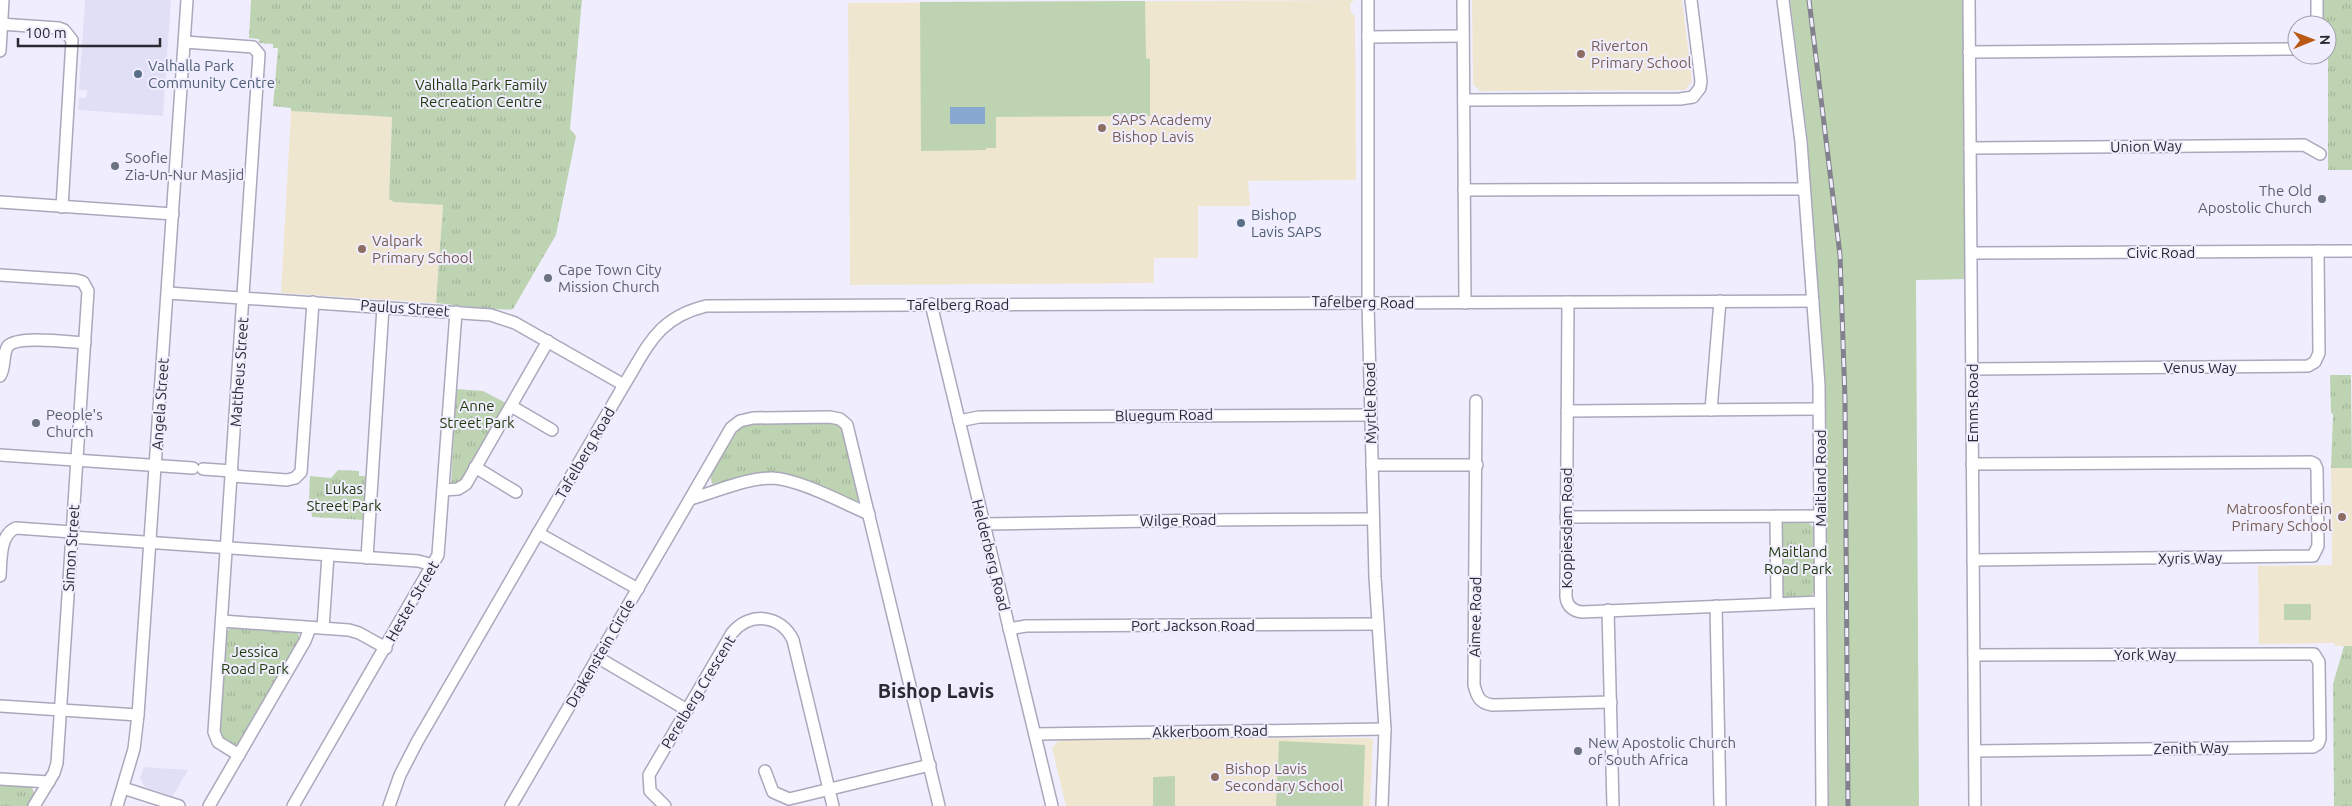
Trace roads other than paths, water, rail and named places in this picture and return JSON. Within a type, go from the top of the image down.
[{"type":"street","points":[[0,51],[3,0]]},
{"type":"street","name":"Angela Street","points":[[117,806],[124,788],[134,749],[138,715],[187,0]]},
{"type":"street","name":"Myrtle Road","points":[[1368,0],[1368,303],[1373,519],[1385,729],[1382,806]]},
{"type":"street","points":[[1463,0],[1465,303]]},
{"type":"street","points":[[1464,100],[1680,99],[1693,97],[1700,88],[1701,81],[1690,0]]},
{"type":"street","name":"Maitland Road","points":[[1782,0],[1804,189],[1819,409],[1822,806]]},
{"type":"street","name":"Emms Road","points":[[1969,0],[1975,806]]},
{"type":"street","points":[[2317,0],[2317,15]]},
{"type":"street","points":[[1,24],[59,28],[64,30],[72,40],[62,207]]},
{"type":"street","points":[[1368,37],[1463,36]]},
{"type":"street","name":"Mattheus Street","points":[[185,42],[253,47],[259,54],[214,732],[218,742],[238,755]]},
{"type":"street","points":[[1969,52],[2287,49]]},
{"type":"street","name":"Union Way","points":[[1970,148],[2304,145],[2320,154]]},
{"type":"street","points":[[1464,190],[1804,189]]},
{"type":"street","points":[[0,202],[173,214]]},
{"type":"street","name":"Venus Way","points":[[1972,369],[2308,366],[2315,362],[2319,353],[2318,251]]},
{"type":"street","name":"Civic Road","points":[[1971,254],[2352,251]]},
{"type":"street","name":"Simon Street","points":[[0,275],[76,280],[85,285],[88,295],[57,763],[49,782],[34,806]]},
{"type":"street","name":"Paulus Street","points":[[168,293],[456,312],[502,318],[548,341],[624,385]]},
{"type":"street","points":[[1712,410],[1720,301]]},
{"type":"street","name":"Tafelberg Road","points":[[389,806],[400,775],[417,742],[624,385],[659,330],[668,322],[692,309],[706,306],[931,304],[1813,301]]},
{"type":"street","points":[[0,455],[198,468],[287,480],[295,478],[301,472],[313,302]]},
{"type":"street","name":"Koppiesdam Road","points":[[1568,302],[1566,601],[1572,609],[1578,611],[1608,610]]},
{"type":"street","name":"Helderberg Road","points":[[931,304],[1052,806]]},
{"type":"street","points":[[367,558],[383,307]]},
{"type":"street","name":"Hester Street","points":[[293,806],[386,648],[433,565],[440,549],[456,312]]},
{"type":"street","points":[[0,376],[5,366],[6,349],[11,344],[23,340],[85,343]]},
{"type":"street","points":[[443,490],[461,488],[548,341]]},
{"type":"street","name":"Aimee Road","points":[[1476,401],[1474,685],[1476,695],[1480,701],[1492,705],[1611,702]]},
{"type":"street","points":[[511,406],[552,430]]},
{"type":"street","points":[[1567,411],[1819,409]]},
{"type":"street","name":"Bluegum Road","points":[[959,421],[979,417],[1370,415]]},
{"type":"street","name":"Drakenstein Circle","points":[[511,806],[731,428],[740,420],[753,418],[830,417],[840,420],[849,429],[940,806]]},
{"type":"street","name":"Xyris Way","points":[[1972,464],[2310,462],[2315,464],[2317,469],[2318,546],[2312,556],[1973,560]]},
{"type":"street","points":[[1372,465],[1477,464]]},
{"type":"street","points":[[475,467],[516,492]]},
{"type":"street","points":[[690,499],[758,480],[778,479],[794,482],[870,514]]},
{"type":"street","points":[[1776,516],[1777,604]]},
{"type":"street","points":[[1566,518],[1820,516]]},
{"type":"street","name":"Wilge Road","points":[[984,524],[1373,519]]},
{"type":"street","points":[[0,576],[4,536],[9,530],[16,528],[151,544],[418,561],[433,565]]},
{"type":"street","points":[[538,533],[638,589]]},
{"type":"street","points":[[323,628],[328,555]]},
{"type":"street","points":[[1613,806],[1608,610],[1820,602]]},
{"type":"street","points":[[1716,606],[1720,806]]},
{"type":"street","name":"Perelberg Crescent","points":[[665,806],[650,791],[648,778],[736,628],[747,620],[760,618],[780,624],[793,640],[833,806]]},
{"type":"street","points":[[222,621],[354,631],[386,648]]},
{"type":"street","name":"Port Jackson Road","points":[[1009,629],[1026,626],[1378,624]]},
{"type":"street","points":[[209,806],[305,641],[310,628]]},
{"type":"street","name":"York Way","points":[[1974,655],[2310,654],[2316,656]]},
{"type":"street","name":"Zenith Way","points":[[1975,751],[2312,747],[2318,744],[2320,739],[2319,662],[2316,656]]},
{"type":"street","points":[[598,658],[687,710]]},
{"type":"street","points":[[0,706],[138,715]]},
{"type":"street","name":"Akkerboom Road","points":[[1034,734],[1385,729]]},
{"type":"street","points":[[765,771],[773,792],[785,799],[930,765]]},
{"type":"street","points":[[0,779],[49,782]]},
{"type":"street","points":[[124,788],[179,806]]},
{"type":"water","points":[[950,107],[985,107],[985,124],[950,124]]},
{"type":"railway","points":[[1809,0],[1840,255],[1845,399],[1848,806]]},
{"type":"place","name":"Riverton Primary School","points":[[1581,54]]},
{"type":"place","name":"Valhalla Park Community Centre","points":[[138,74]]},
{"type":"place","name":"SAPS Academy Bishop Lavis","points":[[1102,128]]},
{"type":"place","name":"Soofie Zia-Un-Nur Masjid","points":[[115,166]]},
{"type":"place","name":"The Old Apostolic Church","points":[[2322,199]]},
{"type":"place","name":"Bishop Lavis SAPS","points":[[1241,223]]},
{"type":"place","name":"Valpark Primary School","points":[[362,249]]},
{"type":"place","name":"Cape Town City Mission Church","points":[[548,278]]},
{"type":"place","name":"People's Church","points":[[36,423]]},
{"type":"place","name":"Matroosfontein Primary School","points":[[2342,517]]},
{"type":"place","name":"New Apostolic Church of South Africa","points":[[1578,751]]},
{"type":"place","name":"Bishop Lavis Secondary School","points":[[1215,777]]},
{"type":"district","name":"Bishop Lavis","points":[[936,690]]},
{"type":"park label","name":"Valhalla Park Family Recreation Centre","points":[[481,92]]},
{"type":"park label","name":"Anne Street Park","points":[[477,414]]},
{"type":"park label","name":"Lukas Street Park","points":[[344,496]]},
{"type":"park label","name":"Maitland Road Park","points":[[1798,560]]},
{"type":"park label","name":"Jessica Road Park","points":[[255,660]]}]
